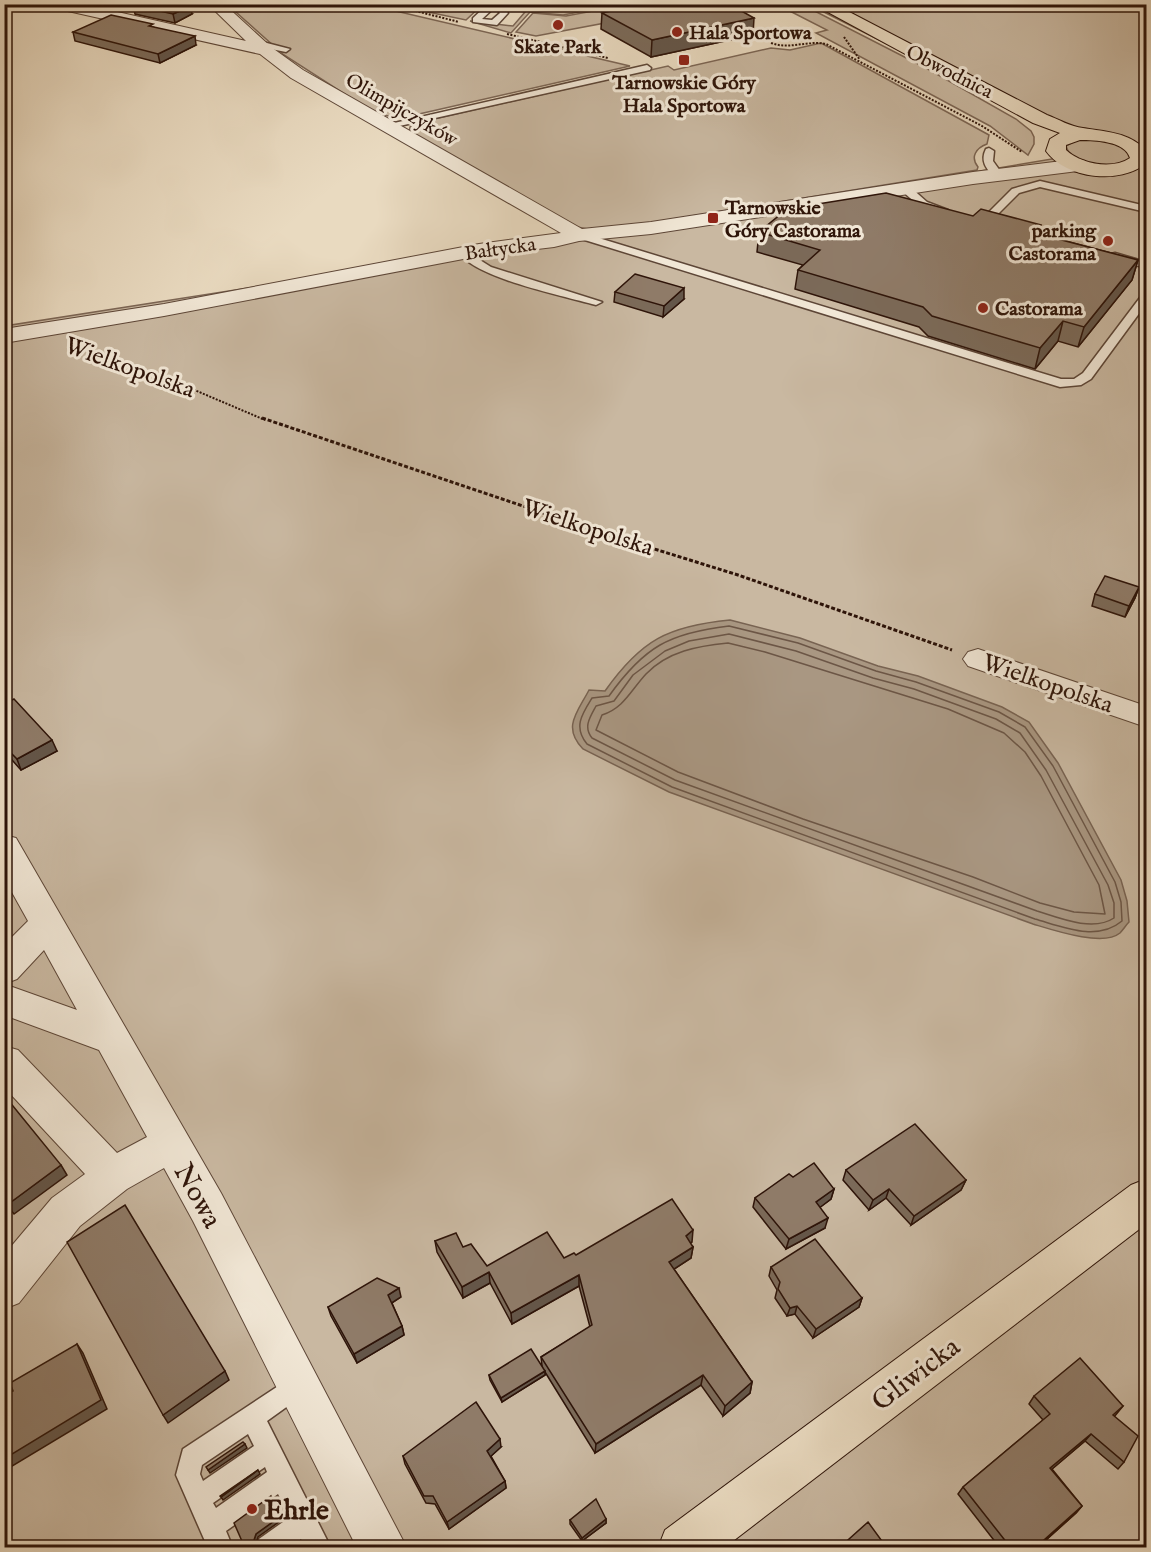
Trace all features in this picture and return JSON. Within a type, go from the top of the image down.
[{"type":"main road","name":"Obwodnica","points":[[812,4],[1044,127],[1059,147],[1078,165]]},
{"type":"main road","name":"Obwodnica","points":[[821,4],[1040,119],[1080,134]]},
{"type":"main road","points":[[1021,116],[1040,135],[1041,144],[1032,159]]},
{"type":"main road","points":[[1059,147],[1080,134],[1102,135],[1129,144],[1140,153],[1143,172],[1078,165]]},
{"type":"main road","name":"Gliwicka","points":[[683,1548],[1146,1199]]},
{"type":"street","points":[[59,4],[262,47]]},
{"type":"street","name":"Olimpijczyków","points":[[215,4],[262,47],[297,74],[579,235]]},
{"type":"street","name":"Bałtycka","points":[[998,175],[1059,147]]},
{"type":"street","name":"Bałtycka","points":[[4,336],[164,310],[464,253],[1078,165]]},
{"type":"street","name":"Wielkopolska","points":[[978,659],[1146,717]]},
{"type":"street","name":"Nowa","points":[[4,848],[171,1144],[299,1384],[383,1548]]},
{"type":"street","points":[[4,969],[48,923]]},
{"type":"street","points":[[4,999],[111,1038]]},
{"type":"street","points":[[5,1062],[113,1176]]},
{"type":"street","points":[[4,1288],[66,1212],[113,1176],[171,1144]]},
{"type":"lane","points":[[262,47],[286,49]]},
{"type":"lane","points":[[386,126],[646,68]]},
{"type":"lane","points":[[989,151],[988,161],[998,175]]},
{"type":"lane","points":[[986,221],[1017,188],[1025,185],[1040,184],[1146,209]]},
{"type":"lane","points":[[905,188],[923,204],[958,213]]},
{"type":"lane","points":[[579,235],[1059,382],[1077,382],[1087,376],[1146,297]]},
{"type":"lane","points":[[464,253],[470,260],[487,269],[596,302]]},
{"type":"lane","points":[[1107,254],[1146,264]]},
{"type":"lane","points":[[282,1476],[216,1537],[188,1475],[192,1458],[299,1384]]},
{"type":"lane","points":[[252,1417],[320,1548]]},
{"type":"lane","points":[[199,1498],[269,1450]]},
{"type":"lane","points":[[268,1548],[305,1521]]},
{"type":"path","points":[[388,4],[467,24]]},
{"type":"path","points":[[744,28],[764,39]]},
{"type":"path","points":[[501,32],[646,68]]},
{"type":"path","points":[[771,43],[787,48],[816,42],[826,44],[982,126],[1032,159]]},
{"type":"path","name":"Wielkopolska","points":[[32,331],[171,380],[280,426],[738,575],[978,659]]},
{"type":"shaded area","points":[[228,5],[370,5],[630,66],[419,114],[389,116],[371,111],[284,55]]},
{"type":"shaded area","points":[[394,5],[482,5],[466,20]]},
{"type":"shaded area","points":[[503,5],[616,5],[563,15],[530,12],[511,33],[470,21],[513,26],[525,12],[508,9]]},
{"type":"shaded area","points":[[778,5],[803,5],[926,68],[1016,119],[1031,131],[1034,137],[1034,144],[1028,155],[990,126],[816,33],[827,30]]},
{"type":"shaded area","points":[[810,5],[1146,5],[1146,1547],[5,1547],[5,326],[765,207],[1070,156],[1066,146],[1077,140]]},
{"type":"shaded area","name":"Skate Park","points":[[609,8],[626,19],[536,36],[516,32],[533,13],[566,16]]},
{"type":"shaded area","points":[[821,43],[989,135],[987,144],[975,153],[974,160],[978,167],[977,170],[599,231],[577,227],[409,135],[410,127],[416,123],[668,66],[674,70],[771,48],[790,50]]},
{"type":"water","points":[[730,620],[800,638],[878,666],[918,676],[1002,707],[1029,722],[1058,763],[1121,880],[1127,901],[1129,922],[1120,933],[1102,938],[1078,936],[1033,924],[669,792],[583,749],[573,734],[573,727],[576,713],[589,690],[605,691],[631,659],[658,639],[689,626]]},
{"type":"building","points":[[186,4],[191,6],[173,14],[133,5]]},
{"type":"building","points":[[642,4],[729,4],[754,18],[652,40],[602,13]]},
{"type":"building","points":[[111,15],[195,36],[158,54],[73,32]]},
{"type":"building","name":"Castorama","points":[[886,193],[973,216],[981,209],[1041,225],[1035,233],[1138,260],[1084,327],[1063,321],[1040,348],[932,316],[923,307],[798,270],[820,250],[759,232],[787,209]]},
{"type":"building","points":[[635,274],[684,288],[664,306],[615,292]]},
{"type":"building","points":[[1105,576],[1139,587],[1129,606],[1095,594]]},
{"type":"building","points":[[14,699],[52,740],[17,759],[4,746],[4,704]]},
{"type":"building","points":[[4,1095],[61,1165],[7,1205],[4,1201]]},
{"type":"building","points":[[915,1124],[966,1180],[914,1216],[889,1189],[873,1200],[846,1170]]},
{"type":"building","points":[[814,1163],[834,1189],[816,1202],[828,1218],[789,1239],[755,1198],[789,1174],[793,1177]]},
{"type":"building","points":[[672,1199],[693,1230],[686,1236],[693,1247],[669,1262],[752,1382],[725,1406],[703,1375],[596,1444],[541,1357],[592,1325],[579,1275],[511,1313],[489,1272],[462,1287],[435,1241],[456,1233],[463,1247],[471,1244],[487,1266],[547,1232],[564,1258],[574,1253],[576,1255]]},
{"type":"building","points":[[125,1205],[225,1371],[163,1415],[67,1242]]},
{"type":"building","points":[[815,1239],[862,1298],[816,1329],[797,1306],[790,1308],[778,1289],[780,1282],[771,1267]]},
{"type":"building","points":[[377,1278],[399,1288],[388,1295],[402,1326],[354,1354],[328,1307]]},
{"type":"building","points":[[77,1344],[101,1400],[4,1459],[4,1396],[13,1391],[10,1383]]},
{"type":"building","points":[[531,1349],[545,1371],[501,1398],[489,1375]]},
{"type":"building","points":[[1080,1358],[1123,1406],[1113,1415],[1138,1436],[1124,1462],[1091,1434],[1050,1468],[1082,1506],[1035,1548],[1011,1548],[963,1487],[1050,1414],[1034,1396]]},
{"type":"building","points":[[476,1402],[500,1439],[487,1451],[505,1481],[447,1522],[433,1496],[424,1496],[403,1456]]},
{"type":"building","points":[[243,1442],[245,1444],[208,1470],[206,1467]]},
{"type":"building","points":[[258,1470],[221,1497],[220,1496]]},
{"type":"building","points":[[271,1496],[281,1516],[256,1534],[252,1546],[288,1547],[295,1542],[297,1548],[245,1548],[234,1523]]},
{"type":"building","points":[[596,1499],[606,1519],[582,1538],[570,1520]]},
{"type":"building","points":[[868,1522],[887,1548],[839,1548]]},
{"type":"place","name":"Skate Park","points":[[558,25]]},
{"type":"place","name":"Hala Sportowa","points":[[677,32]]},
{"type":"place","name":"Tarnowskie Góry Hala Sportowa","points":[[684,60]]},
{"type":"place","name":"Tarnowskie Góry Castorama","points":[[713,218]]},
{"type":"place","name":"parking Castorama","points":[[1108,241]]},
{"type":"place","name":"Castorama","points":[[983,308]]},
{"type":"place","name":"Ehrle","points":[[252,1509]]}]
